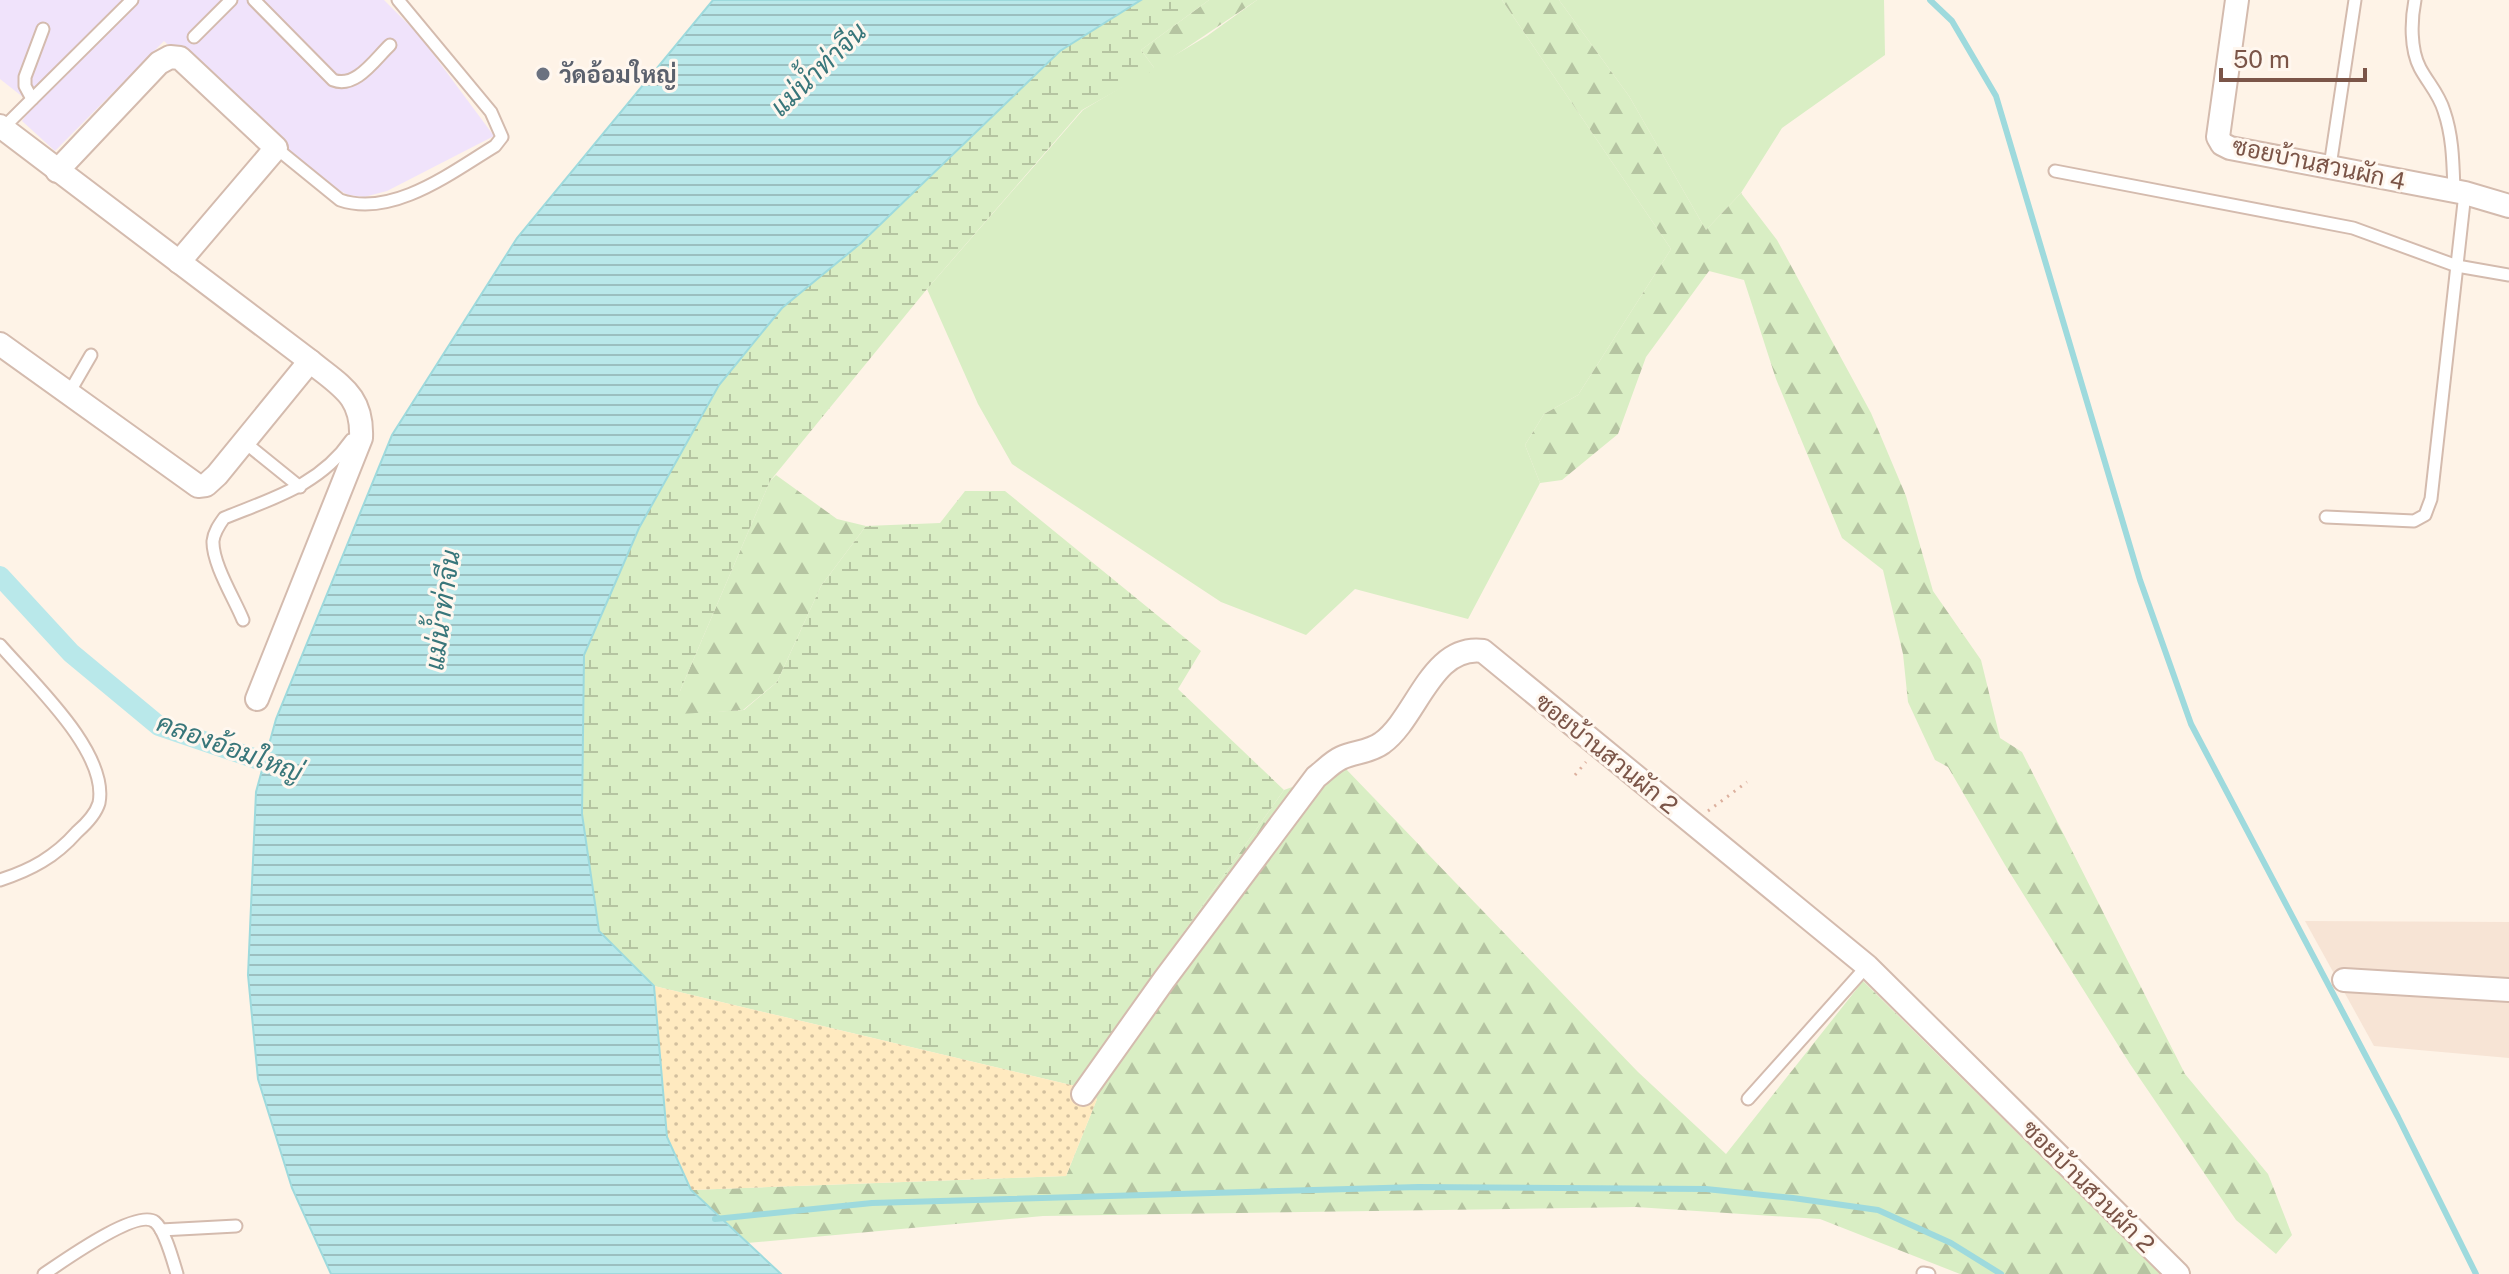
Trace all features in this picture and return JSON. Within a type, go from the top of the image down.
[{"type":"street","name":"ซอยบ้านสวนผัก 4","points":[[2237,0],[2218,137],[2222,144],[2460,192],[2509,206]]},
{"type":"street","points":[[57,171],[159,63],[170,57],[180,58],[276,148],[179,262]]},
{"type":"street","points":[[1,127],[310,361],[352,396],[360,411],[361,438],[257,699]]},
{"type":"street","points":[[0,344],[198,486],[206,485],[217,475],[310,361]]},
{"type":"street","name":"ซอยบ้านสวนผัก 2","points":[[1083,1094],[1316,777],[1341,758],[1382,743],[1452,657],[1468,649],[1483,651],[1867,966],[2178,1274]]},
{"type":"street","points":[[2344,980],[2509,990]]},
{"type":"lane","points":[[1,127],[132,0]]},
{"type":"lane","points":[[194,37],[231,0]]},
{"type":"lane","points":[[254,0],[333,80],[342,83],[354,79],[390,45]]},
{"type":"lane","points":[[276,148],[340,200],[353,205],[393,200],[495,146],[502,137],[491,112],[398,0]]},
{"type":"lane","points":[[2330,166],[2355,0]]},
{"type":"lane","points":[[2326,517],[2414,521],[2425,515],[2431,499],[2457,266],[2460,192],[2444,111],[2434,88],[2419,66],[2413,46],[2415,0]]},
{"type":"lane","points":[[32,99],[25,86],[25,77],[43,29]]},
{"type":"lane","points":[[2055,171],[2353,228],[2457,266],[2509,275]]},
{"type":"lane","points":[[69,393],[91,355]]},
{"type":"lane","points":[[243,620],[219,564],[213,542],[216,529],[224,518],[300,487],[328,469],[362,425]]},
{"type":"lane","points":[[243,441],[300,487]]},
{"type":"lane","points":[[0,645],[78,735],[95,764],[99,804],[65,846],[40,865],[0,880]]},
{"type":"lane","points":[[1748,1099],[1867,966]]},
{"type":"lane","points":[[44,1274],[126,1224],[148,1219],[157,1223],[161,1230],[177,1274]]},
{"type":"lane","points":[[161,1230],[236,1226]]},
{"type":"path","points":[[1692,823],[1747,782]]},
{"type":"shaded area","points":[[0,0],[384,0],[419,35],[494,136],[387,191],[364,197],[348,195],[268,136],[164,41],[55,151],[22,121],[33,105],[0,79]]},
{"type":"shaded area","points":[[2305,921],[2509,922],[2509,1058],[2374,1046]]},
{"type":"green space","points":[[1141,0],[1209,0],[1141,50],[1155,69],[1082,110],[927,289],[770,481],[680,691],[680,714],[744,710],[777,682],[821,586],[866,526],[940,523],[965,491],[1005,491],[1201,651],[1178,689],[1284,790],[1075,1086],[654,986],[599,931],[582,814],[584,655],[639,528],[719,385],[782,308],[861,243],[1060,51]]},
{"type":"green space","points":[[1209,0],[1257,0],[1155,69],[1141,50]]},
{"type":"green space","points":[[1257,0],[1502,0],[1671,249],[1578,395],[1544,414],[1525,445],[1540,483],[1468,619],[1355,589],[1306,635],[1221,602],[1012,464],[978,404],[927,289],[1083,110],[1207,36]]},
{"type":"green space","points":[[1502,0],[1559,0],[1629,96],[1706,230],[1741,193],[1777,240],[1871,413],[1906,496],[1933,591],[1981,660],[2000,738],[2022,752],[2185,1074],[2268,1174],[2292,1235],[2276,1254],[2236,1220],[2130,1064],[2005,865],[1948,767],[1935,760],[1908,702],[1903,654],[1883,570],[1842,538],[1776,379],[1744,280],[1709,271],[1646,357],[1618,434],[1562,480],[1540,483],[1525,445],[1544,414],[1578,395],[1671,249]]},
{"type":"green space","points":[[1559,0],[1884,0],[1885,55],[1782,128],[1741,193],[1706,230],[1629,96]]},
{"type":"green space","points":[[776,475],[837,519],[866,526],[821,586],[777,682],[743,710],[680,715],[680,691],[770,481]]},
{"type":"green space","points":[[1345,768],[1638,1072],[1726,1154],[1863,981],[2160,1274],[1960,1274],[1820,1219],[1636,1207],[1043,1216],[747,1243],[691,1190],[1066,1176],[1097,1099],[1075,1086],[1284,790]]},
{"type":"sand","points":[[654,986],[1075,1086],[1097,1099],[1066,1176],[691,1190],[667,1137]]},
{"type":"water","name":"แม่น้ำท่าจีน","points":[[713,0],[1141,0],[1060,51],[861,243],[782,308],[719,385],[639,528],[584,655],[582,814],[599,931],[654,986],[667,1137],[691,1190],[781,1274],[331,1274],[292,1188],[258,1079],[248,975],[256,792],[276,719],[392,435],[517,238]]},
{"type":"waterway","points":[[1930,0],[1952,21],[1996,96],[2140,580],[2191,724],[2398,1117],[2476,1274]]},
{"type":"waterway","name":"คลองอ้อมใหญ่","points":[[0,576],[71,653],[159,726],[289,770]]},
{"type":"waterway","points":[[715,1219],[872,1203],[1418,1187],[1706,1189],[1878,1210],[1951,1243],[2001,1274]]},
{"type":"place","name":"วัดอ้อมใหญ่","points":[[543,74]]}]
